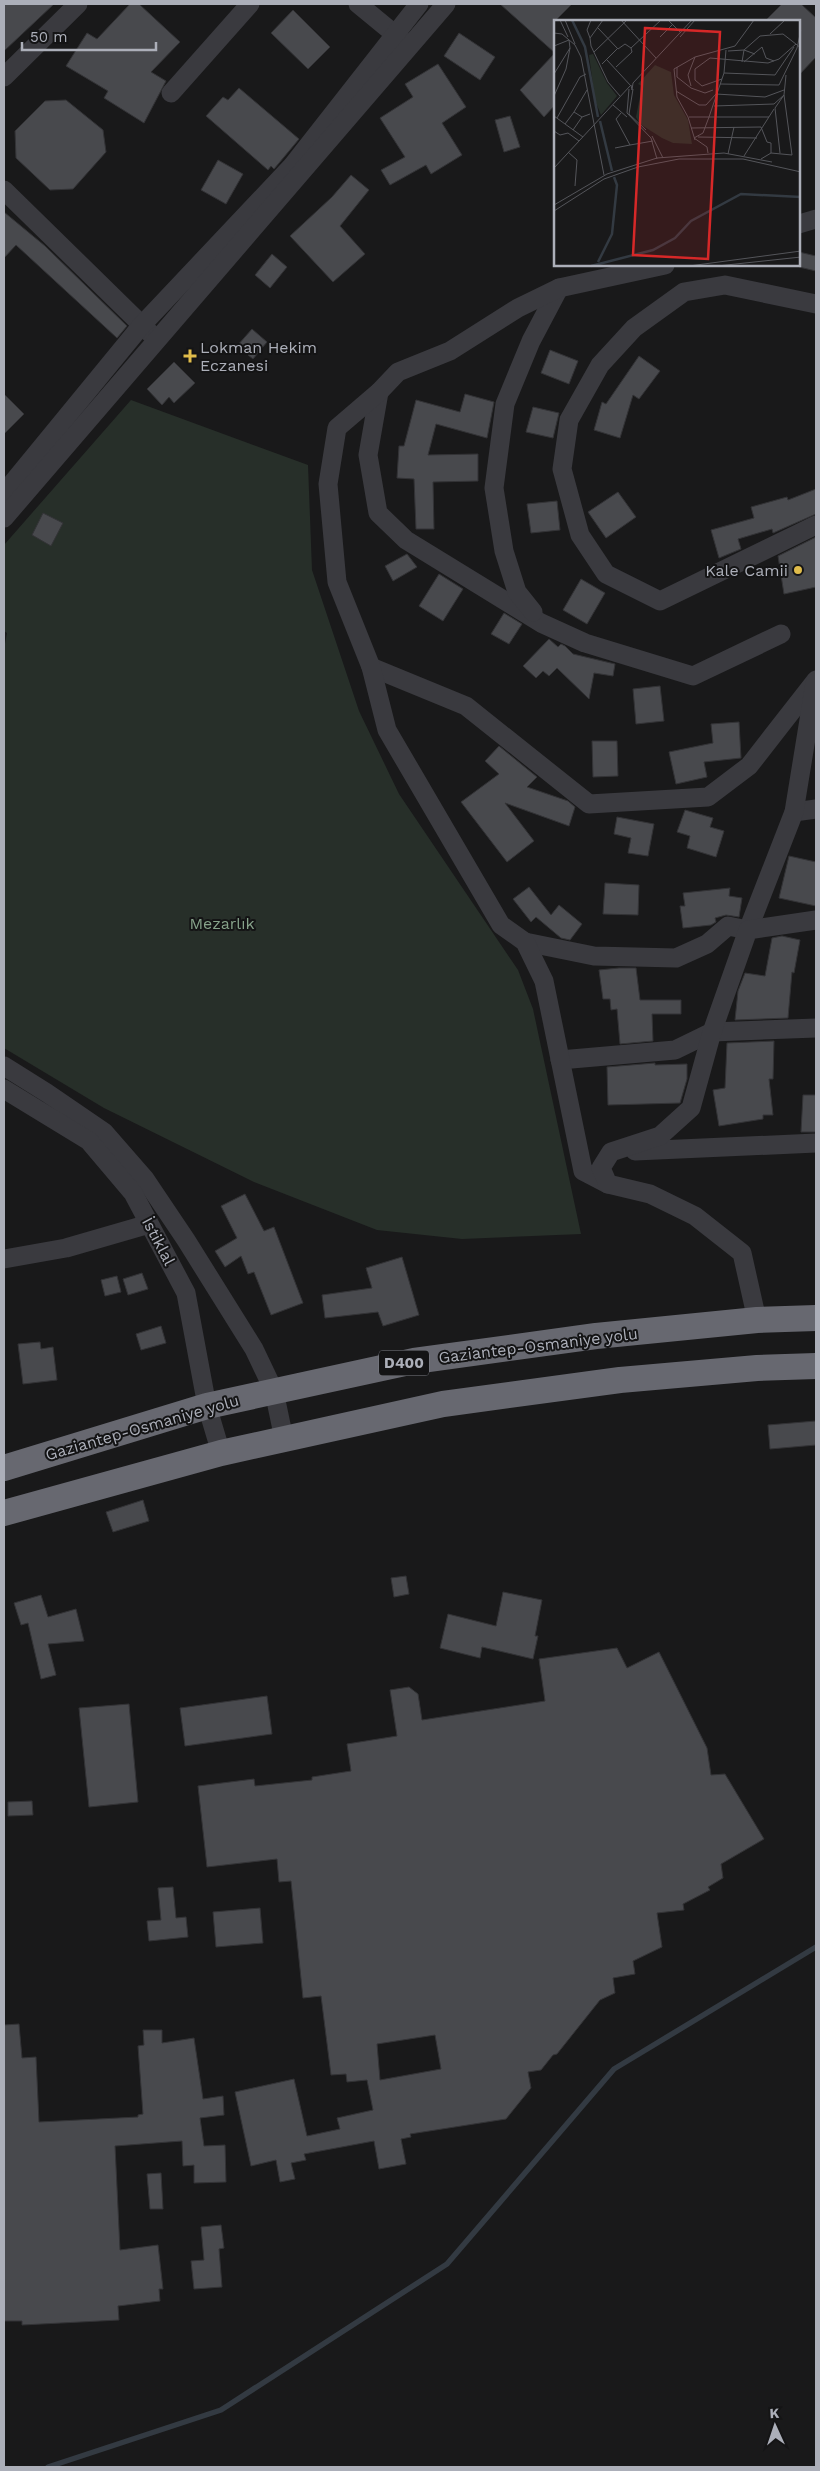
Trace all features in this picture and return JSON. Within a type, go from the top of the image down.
[{"type":"highway","name":"Gaziantep-Osmaniye yolu","points":[[4,1468],[207,1406],[414,1361],[596,1336],[757,1320],[816,1318]]},
{"type":"highway","points":[[4,1513],[142,1473],[221,1453],[443,1404],[630,1379],[757,1368],[816,1366]]},
{"type":"street","points":[[4,77],[78,4]]},
{"type":"street","points":[[172,93],[250,4]]},
{"type":"street","points":[[358,4],[410,47]]},
{"type":"street","points":[[4,493],[141,326],[292,166],[419,4]]},
{"type":"street","points":[[4,518],[446,4]]},
{"type":"street","points":[[4,190],[157,340]]},
{"type":"street","points":[[800,224],[816,219]]},
{"type":"street","points":[[660,266],[559,288],[518,308],[450,350],[398,372],[379,392],[337,428],[328,484],[337,582],[371,666],[387,730],[501,925],[525,942],[594,956],[676,958],[707,944],[728,926],[748,930],[816,920]]},
{"type":"street","points":[[816,304],[725,285],[684,292],[634,328],[600,365],[569,420],[562,469],[580,535],[606,574],[660,601],[816,525]]},
{"type":"street","points":[[541,623],[517,592],[504,551],[494,488],[505,404],[531,341],[559,288]]},
{"type":"street","points":[[379,392],[368,455],[378,513],[406,540],[541,623],[585,643],[693,676],[781,634]]},
{"type":"street","points":[[371,666],[466,706],[589,804],[708,797],[749,766],[816,680]]},
{"type":"street","points":[[608,1184],[601,1168],[611,1152],[660,1136],[691,1108],[712,1032],[748,930],[794,812],[816,680]]},
{"type":"street","points":[[794,812],[816,809]]},
{"type":"street","points":[[525,942],[544,981],[583,1171],[608,1184],[650,1194],[695,1216],[742,1253],[757,1320]]},
{"type":"street","points":[[560,1060],[675,1050],[712,1032],[816,1028]]},
{"type":"street","points":[[4,1066],[47,1092],[104,1132],[145,1179],[254,1349],[274,1391],[284,1439]]},
{"type":"street","name":"İstiklal","points":[[4,1089],[89,1141],[133,1193],[186,1293],[207,1406],[221,1453]]},
{"type":"street","points":[[611,1152],[816,1143]]},
{"type":"street","points":[[4,1259],[66,1248],[150,1224]]},
{"type":"green space","name":"Mezarlık","points":[[131,400],[308,465],[312,570],[359,711],[399,794],[518,970],[533,1009],[581,1234],[462,1239],[377,1230],[254,1182],[104,1108],[4,1048],[4,649],[7,633],[4,631],[4,545]]},
{"type":"building","points":[[4,4],[54,4],[4,51]]},
{"type":"building","points":[[130,4],[139,4],[180,42],[151,72],[166,81],[144,123],[104,98],[108,91],[66,66],[87,33],[97,39]]},
{"type":"building","points":[[500,4],[572,4],[554,20],[554,52]]},
{"type":"building","points":[[782,4],[801,4],[816,18],[816,57],[800,74],[800,20],[766,20]]},
{"type":"building","points":[[293,10],[330,47],[308,69],[271,33]]},
{"type":"building","points":[[459,33],[495,57],[480,80],[444,56]]},
{"type":"building","points":[[554,54],[554,106],[544,117],[520,90]]},
{"type":"building","points":[[438,64],[466,107],[442,123],[462,155],[431,174],[426,165],[390,185],[381,170],[405,157],[380,118],[413,97],[405,84]]},
{"type":"building","points":[[239,88],[299,139],[274,169],[271,166],[268,170],[206,116],[223,97],[228,100]]},
{"type":"building","points":[[66,100],[103,130],[106,152],[73,189],[50,190],[16,158],[15,131],[45,101]]},
{"type":"building","points":[[510,116],[520,147],[504,152],[495,120]]},
{"type":"building","points":[[218,160],[243,174],[226,204],[201,190]]},
{"type":"building","points":[[351,175],[369,190],[340,226],[365,254],[333,282],[290,236],[332,197]]},
{"type":"building","points":[[4,212],[45,246],[127,326],[117,338],[16,245],[4,258]]},
{"type":"building","points":[[800,252],[816,256],[816,271],[799,267]]},
{"type":"building","points":[[272,254],[287,267],[270,288],[255,275]]},
{"type":"building","points":[[252,329],[267,342],[253,359],[237,346]]},
{"type":"building","points":[[550,350],[578,361],[569,384],[541,373]]},
{"type":"building","points":[[639,356],[660,371],[639,399],[633,395],[620,438],[594,430],[602,402],[606,404]]},
{"type":"building","points":[[174,362],[195,383],[174,403],[169,397],[162,405],[147,389]]},
{"type":"building","points":[[4,394],[24,414],[4,434]]},
{"type":"building","points":[[465,394],[494,402],[487,438],[436,424],[428,455],[478,454],[478,481],[433,482],[434,529],[416,529],[414,479],[397,478],[399,446],[404,446],[416,400],[460,412]]},
{"type":"building","points":[[533,407],[559,413],[553,438],[526,432]]},
{"type":"building","points":[[816,489],[816,514],[773,533],[772,529],[738,539],[741,549],[719,558],[711,530],[754,518],[751,507],[787,497],[788,500]]},
{"type":"building","points":[[618,492],[636,517],[606,538],[588,512]]},
{"type":"building","points":[[557,501],[560,530],[531,533],[527,504]]},
{"type":"building","points":[[43,513],[63,523],[51,546],[32,535]]},
{"type":"building","name":"Kale Camii","points":[[816,537],[816,587],[784,594],[778,556]]},
{"type":"building","points":[[407,554],[417,567],[393,581],[385,566]]},
{"type":"building","points":[[439,574],[463,589],[443,621],[419,606]]},
{"type":"building","points":[[581,579],[605,593],[587,624],[563,610]]},
{"type":"building","points":[[504,613],[522,624],[509,644],[491,634]]},
{"type":"building","points":[[549,639],[558,647],[561,644],[565,646],[573,654],[615,664],[613,676],[594,673],[589,699],[557,668],[549,676],[543,671],[536,678],[523,666]]},
{"type":"building","points":[[660,686],[664,721],[636,724],[633,689]]},
{"type":"building","points":[[739,722],[741,758],[704,762],[707,777],[676,784],[669,752],[713,743],[711,724]]},
{"type":"building","points":[[592,741],[617,741],[618,776],[593,777]]},
{"type":"building","points":[[499,746],[537,777],[527,787],[568,801],[575,807],[569,826],[505,803],[534,841],[507,862],[461,802],[499,774],[485,761]]},
{"type":"building","points":[[685,810],[713,818],[710,827],[724,831],[716,857],[687,848],[690,836],[677,832]]},
{"type":"building","points":[[617,817],[654,824],[648,856],[628,853],[631,838],[614,834]]},
{"type":"building","points":[[789,856],[816,862],[816,906],[779,898]]},
{"type":"building","points":[[605,883],[639,885],[638,915],[603,914]]},
{"type":"building","points":[[529,887],[551,915],[559,905],[582,924],[570,940],[561,938],[536,917],[531,922],[513,899]]},
{"type":"building","points":[[730,888],[729,896],[742,898],[739,917],[726,915],[715,918],[716,922],[711,925],[683,928],[680,906],[685,906],[683,893]]},
{"type":"building","points":[[782,936],[800,940],[794,973],[792,972],[788,1018],[735,1020],[738,991],[745,973],[765,976],[772,938]]},
{"type":"building","points":[[636,968],[640,1000],[681,1000],[681,1014],[652,1014],[653,1041],[620,1044],[617,1009],[611,1010],[610,999],[603,999],[599,970]]},
{"type":"building","points":[[774,1041],[773,1079],[769,1079],[773,1115],[763,1115],[763,1119],[719,1126],[713,1090],[725,1088],[727,1043]]},
{"type":"building","points":[[655,1063],[655,1065],[687,1064],[687,1079],[680,1103],[608,1105],[607,1067]]},
{"type":"building","points":[[803,1095],[816,1095],[816,1132],[801,1132]]},
{"type":"building","points":[[245,1194],[264,1231],[274,1227],[303,1303],[271,1315],[254,1272],[248,1274],[241,1256],[225,1267],[215,1251],[237,1238],[221,1206]]},
{"type":"building","points":[[402,1257],[419,1315],[383,1326],[378,1312],[325,1318],[322,1295],[372,1288],[366,1268]]},
{"type":"building","points":[[142,1273],[148,1289],[128,1295],[123,1279]]},
{"type":"building","points":[[117,1276],[121,1292],[105,1296],[101,1280]]},
{"type":"building","points":[[161,1326],[166,1343],[141,1350],[136,1334]]},
{"type":"building","points":[[40,1342],[41,1349],[53,1347],[57,1380],[23,1384],[18,1344]]},
{"type":"building","points":[[816,1421],[816,1445],[770,1449],[768,1425]]},
{"type":"building","points":[[143,1500],[149,1521],[113,1532],[106,1512]]},
{"type":"building","points":[[406,1576],[409,1594],[394,1597],[391,1578]]},
{"type":"building","points":[[503,1592],[542,1600],[533,1659],[482,1647],[480,1658],[440,1648],[448,1614],[496,1626]]},
{"type":"building","points":[[41,1595],[48,1617],[76,1609],[84,1641],[48,1644],[56,1675],[41,1679],[28,1623],[21,1625],[14,1603]]},
{"type":"building","points":[[617,1648],[627,1668],[659,1652],[707,1748],[711,1775],[725,1774],[764,1839],[721,1864],[723,1878],[708,1887],[710,1890],[683,1904],[684,1910],[657,1913],[662,1947],[633,1961],[635,1974],[613,1978],[615,1993],[600,2000],[557,2054],[553,2055],[541,2070],[528,2072],[531,2088],[506,2119],[410,2134],[411,2137],[401,2139],[406,2164],[379,2169],[374,2141],[304,2154],[306,2160],[291,2163],[295,2179],[280,2182],[276,2160],[251,2166],[235,2092],[294,2079],[307,2136],[340,2129],[337,2118],[373,2110],[367,2080],[347,2082],[346,2074],[331,2075],[321,1996],[303,1998],[291,1881],[279,1882],[277,1859],[207,1867],[198,1786],[254,1779],[255,1786],[312,1780],[312,1777],[351,1771],[347,1744],[397,1736],[390,1690],[409,1687],[418,1694],[422,1720],[545,1701],[539,1659]],"holes":[[[435,2035],[441,2069],[380,2080],[377,2044]]]},
{"type":"building","points":[[267,1696],[272,1734],[185,1746],[180,1708]]},
{"type":"building","points":[[129,1704],[138,1802],[89,1807],[79,1708]]},
{"type":"building","points":[[32,1801],[33,1815],[8,1816],[8,1802]]},
{"type":"building","points":[[173,1887],[176,1918],[186,1917],[188,1937],[149,1941],[147,1921],[161,1920],[158,1888]]},
{"type":"building","points":[[260,1908],[263,1943],[216,1947],[213,1912]]},
{"type":"building","points":[[19,2024],[22,2058],[36,2057],[39,2122],[138,2117],[138,2115],[143,2114],[138,2046],[144,2045],[143,2030],[162,2030],[162,2043],[194,2038],[203,2099],[223,2096],[224,2115],[200,2118],[204,2146],[225,2145],[226,2182],[194,2183],[194,2165],[183,2166],[182,2141],[115,2146],[120,2250],[158,2245],[163,2289],[159,2289],[160,2301],[118,2306],[119,2320],[22,2325],[22,2321],[4,2321],[4,2025]]},
{"type":"building","points":[[161,2173],[163,2209],[150,2209],[147,2174]]},
{"type":"building","points":[[221,2225],[224,2248],[219,2249],[222,2287],[194,2289],[191,2261],[204,2260],[201,2227]]},
{"type":"waterway","points":[[48,2467],[221,2410],[447,2264],[614,2069],[816,1947]]},
{"type":"place","name":"Lokman Hekim Eczanesi","points":[[190,356]]},
{"type":"place","name":"Kale Camii","points":[[798,570]]}]
